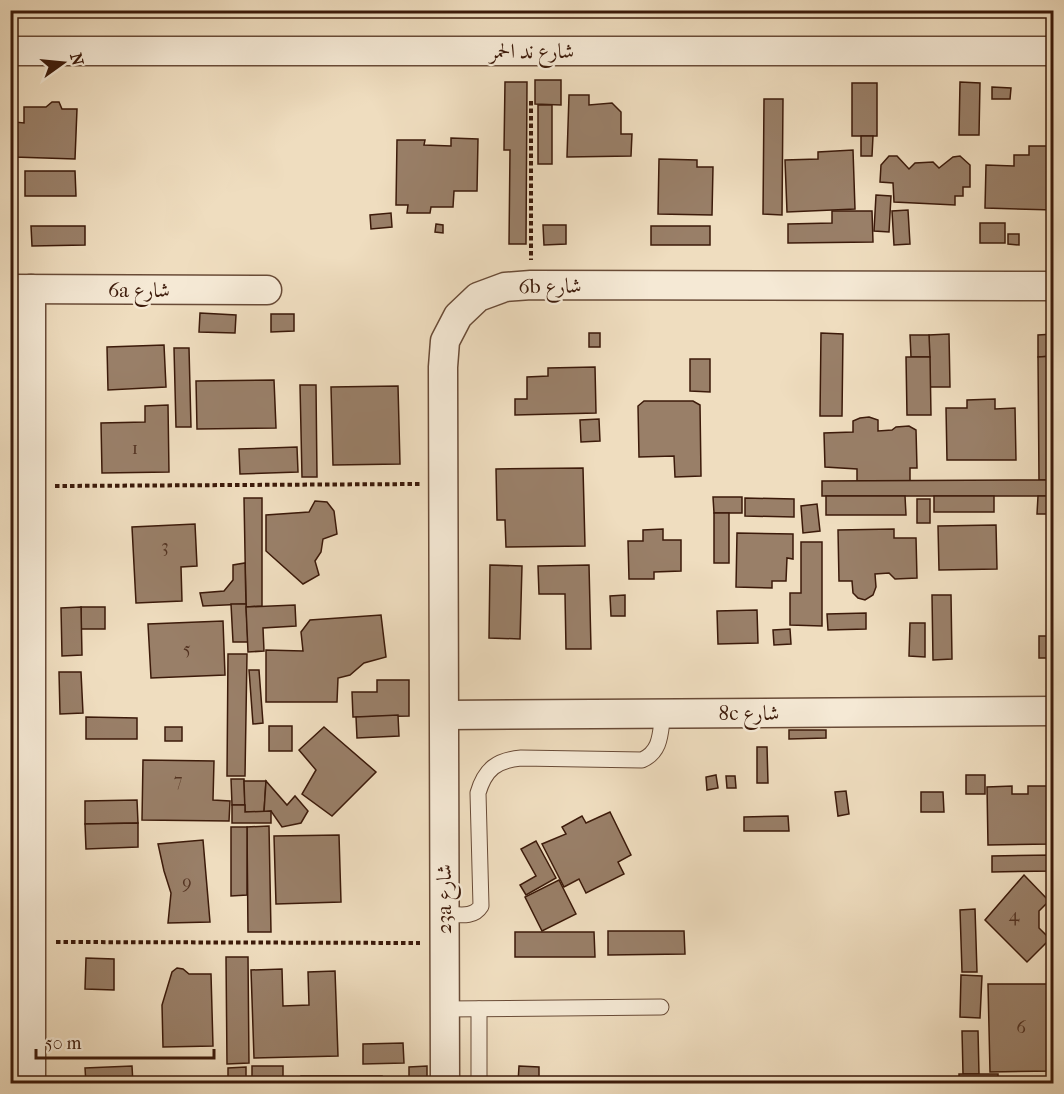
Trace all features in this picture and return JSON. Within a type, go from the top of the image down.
[{"type":"street","name":"شارع ند الحمر","points":[[10,51],[1053,51]]},
{"type":"street","name":"6b شارع","points":[[445,715],[443,367],[445,341],[458,316],[478,297],[505,287],[531,285],[1053,286]]},
{"type":"street","name":"6a شارع","points":[[21,289],[267,290]]},
{"type":"street","points":[[21,289],[30,486],[20,693],[31,942],[32,1083]]},
{"type":"street","name":"8c شارع","points":[[445,715],[1053,711]]},
{"type":"street","name":"23a شارع","points":[[445,715],[445,1083]]},
{"type":"lane","points":[[444,914],[473,914],[481,906],[478,793],[481,781],[488,771],[498,763],[515,758],[642,760],[656,749],[663,713]]},
{"type":"lane","points":[[445,1009],[661,1007]]},
{"type":"lane","points":[[479,1009],[479,1083]]},
{"type":"path","points":[[531,101],[531,285]]},
{"type":"path","points":[[30,486],[444,483]]},
{"type":"path","points":[[31,942],[445,943]]},
{"type":"building","points":[[535,80],[561,80],[561,105],[535,104]]},
{"type":"building","points":[[505,82],[527,82],[526,244],[509,244],[510,150],[504,150]]},
{"type":"building","points":[[960,82],[980,83],[979,135],[959,135]]},
{"type":"building","points":[[852,83],[877,83],[877,136],[852,136]]},
{"type":"building","points":[[992,87],[1011,88],[1010,99],[992,99]]},
{"type":"building","points":[[569,95],[589,95],[589,105],[612,103],[621,112],[621,134],[632,134],[631,156],[567,157]]},
{"type":"building","points":[[764,99],[783,99],[782,215],[763,214]]},
{"type":"building","points":[[52,102],[59,102],[62,109],[77,109],[75,159],[14,157],[15,122],[24,123],[24,107],[46,107]]},
{"type":"building","points":[[538,105],[552,105],[552,164],[538,164]]},
{"type":"building","points":[[861,136],[873,136],[872,156],[861,156]]},
{"type":"building","points":[[451,138],[478,139],[477,191],[454,191],[453,207],[431,207],[430,213],[407,213],[408,205],[396,205],[397,140],[425,140],[424,145],[451,146]]},
{"type":"building","points":[[1029,146],[1048,146],[1048,155],[1054,155],[1054,210],[985,208],[986,165],[1014,166],[1014,155],[1029,155]]},
{"type":"building","points":[[853,150],[855,209],[787,212],[785,160],[818,159],[818,152]]},
{"type":"building","points":[[889,156],[897,156],[909,169],[915,163],[933,162],[939,168],[953,157],[960,156],[970,165],[970,187],[963,187],[963,196],[955,196],[955,205],[894,202],[893,183],[880,182],[881,165]]},
{"type":"building","points":[[659,159],[697,160],[697,167],[713,167],[712,215],[658,214]]},
{"type":"building","points":[[25,171],[75,171],[76,196],[25,196]]},
{"type":"building","points":[[876,195],[891,196],[889,232],[874,231]]},
{"type":"building","points":[[908,210],[910,244],[894,245],[892,211]]},
{"type":"building","points":[[832,211],[872,211],[873,242],[788,243],[788,224],[832,223]]},
{"type":"building","points":[[391,213],[392,227],[371,229],[370,215]]},
{"type":"building","points":[[980,223],[1005,223],[1005,243],[980,243]]},
{"type":"building","points":[[436,224],[443,225],[443,233],[435,232]]},
{"type":"building","points":[[543,225],[566,225],[566,244],[544,245]]},
{"type":"building","points":[[31,226],[85,226],[85,245],[32,246]]},
{"type":"building","points":[[651,226],[710,226],[710,245],[651,245]]},
{"type":"building","points":[[1008,234],[1019,234],[1019,245],[1008,244]]},
{"type":"building","points":[[200,313],[236,315],[235,333],[199,332]]},
{"type":"building","points":[[271,314],[294,314],[294,331],[271,332]]},
{"type":"building","points":[[589,333],[600,333],[600,347],[589,347]]},
{"type":"building","points":[[821,333],[843,334],[842,416],[820,416]]},
{"type":"building","points":[[949,334],[950,387],[930,387],[929,335]]},
{"type":"building","points":[[1054,334],[1054,356],[1038,357],[1038,335]]},
{"type":"building","points":[[910,335],[929,335],[930,357],[911,357]]},
{"type":"building","points":[[164,345],[166,387],[108,390],[107,347]]},
{"type":"building","points":[[174,348],[189,348],[191,427],[176,427]]},
{"type":"building","points":[[1054,356],[1054,480],[1039,480],[1038,357]]},
{"type":"building","points":[[906,357],[930,357],[931,415],[907,415]]},
{"type":"building","points":[[690,359],[710,359],[710,392],[690,391]]},
{"type":"building","points":[[595,367],[596,413],[515,415],[515,399],[527,399],[527,377],[548,376],[548,368]]},
{"type":"building","points":[[274,380],[276,428],[197,429],[196,381]]},
{"type":"building","points":[[300,385],[316,385],[317,477],[302,477]]},
{"type":"building","points":[[398,386],[400,464],[333,465],[331,387]]},
{"type":"building","points":[[995,399],[995,409],[1015,408],[1016,460],[947,460],[946,408],[967,408],[967,400]]},
{"type":"building","points":[[644,401],[693,401],[700,405],[701,476],[675,477],[674,456],[639,457],[638,406]]},
{"type":"building","points":[[168,405],[169,472],[102,473],[101,423],[145,422],[145,406]]},
{"type":"building","points":[[869,417],[878,420],[878,431],[909,426],[916,430],[917,468],[910,468],[910,481],[857,481],[857,469],[825,467],[824,433],[853,432],[853,421]]},
{"type":"building","points":[[599,419],[600,441],[581,442],[580,420]]},
{"type":"building","points":[[297,447],[298,472],[240,474],[239,449]]},
{"type":"building","points":[[583,468],[585,546],[506,547],[505,520],[497,520],[496,469]]},
{"type":"building","points":[[1054,480],[1054,496],[822,496],[822,481]]},
{"type":"building","points":[[826,496],[905,496],[906,515],[826,515]]},
{"type":"building","points":[[934,496],[994,496],[994,512],[934,512]]},
{"type":"building","points":[[1038,496],[1050,496],[1050,514],[1037,514]]},
{"type":"building","points":[[713,497],[742,497],[742,513],[714,513]]},
{"type":"building","points":[[244,498],[262,498],[262,606],[246,607]]},
{"type":"building","points":[[745,498],[794,499],[794,517],[745,516]]},
{"type":"building","points":[[917,499],[930,499],[930,523],[917,523]]},
{"type":"building","points":[[315,501],[327,502],[334,511],[337,534],[323,539],[321,552],[315,561],[319,575],[303,584],[266,551],[266,515],[309,512]]},
{"type":"building","points":[[817,504],[820,531],[803,533],[801,506]]},
{"type":"building","points":[[714,513],[729,513],[729,563],[714,563]]},
{"type":"building","points":[[195,524],[197,566],[181,567],[182,601],[136,603],[132,527]]},
{"type":"building","points":[[996,525],[997,569],[939,570],[938,526]]},
{"type":"building","points":[[663,529],[663,540],[681,540],[681,571],[654,572],[654,579],[629,579],[628,541],[643,541],[643,530]]},
{"type":"building","points":[[894,529],[894,538],[916,538],[917,578],[895,579],[889,573],[875,574],[876,587],[873,595],[865,600],[858,598],[853,593],[852,581],[839,581],[838,530]]},
{"type":"building","points":[[737,533],[793,534],[793,559],[787,558],[786,581],[772,581],[772,588],[736,587]]},
{"type":"building","points":[[801,542],[822,542],[822,626],[790,625],[790,593],[801,593]]},
{"type":"building","points":[[245,563],[246,604],[203,606],[200,593],[224,591],[233,580],[233,565]]},
{"type":"building","points":[[490,565],[522,566],[520,639],[489,638]]},
{"type":"building","points":[[589,565],[591,649],[566,649],[565,594],[539,594],[538,566]]},
{"type":"building","points":[[625,595],[625,616],[611,616],[610,596]]},
{"type":"building","points":[[932,595],[951,595],[952,659],[933,660]]},
{"type":"building","points":[[231,604],[246,604],[248,642],[233,642]]},
{"type":"building","points":[[295,605],[296,626],[263,628],[264,651],[248,652],[246,607]]},
{"type":"building","points":[[81,607],[105,607],[105,629],[81,629]]},
{"type":"building","points":[[81,607],[82,655],[62,656],[61,608]]},
{"type":"building","points":[[757,610],[758,643],[718,644],[717,611]]},
{"type":"building","points":[[866,613],[866,629],[828,630],[827,614]]},
{"type":"building","points":[[381,615],[386,657],[364,663],[350,675],[338,678],[337,702],[266,702],[266,650],[303,651],[301,632],[310,620]]},
{"type":"building","points":[[223,621],[225,675],[151,678],[148,624]]},
{"type":"building","points":[[910,623],[925,623],[925,657],[909,656]]},
{"type":"building","points":[[790,629],[791,644],[774,645],[773,630]]},
{"type":"building","points":[[1039,636],[1054,636],[1054,658],[1039,658]]},
{"type":"building","points":[[228,654],[247,654],[245,776],[227,776]]},
{"type":"building","points":[[249,670],[259,670],[263,723],[253,724]]},
{"type":"building","points":[[59,672],[81,672],[83,713],[60,714]]},
{"type":"building","points":[[377,680],[409,680],[409,716],[353,717],[352,692],[377,692]]},
{"type":"building","points":[[398,715],[399,736],[357,738],[356,717]]},
{"type":"building","points":[[86,717],[137,718],[137,739],[86,739]]},
{"type":"building","points":[[269,726],[292,726],[292,751],[269,751]]},
{"type":"building","points":[[165,727],[182,727],[182,741],[165,741]]},
{"type":"building","points":[[324,727],[376,772],[332,816],[302,794],[316,770],[299,750]]},
{"type":"building","points":[[789,730],[826,730],[826,738],[789,739]]},
{"type":"building","points":[[757,747],[767,747],[768,783],[757,783]]},
{"type":"building","points":[[143,760],[214,761],[213,800],[230,801],[229,821],[142,820]]},
{"type":"building","points":[[716,775],[718,788],[707,790],[706,777]]},
{"type":"building","points":[[966,775],[985,775],[985,794],[966,794]]},
{"type":"building","points":[[726,776],[735,776],[736,788],[727,788]]},
{"type":"building","points":[[231,779],[244,779],[245,805],[232,805]]},
{"type":"building","points":[[244,781],[266,781],[264,812],[245,812]]},
{"type":"building","points":[[266,781],[287,805],[295,796],[308,811],[301,823],[282,827],[271,811],[264,812]]},
{"type":"building","points":[[1012,786],[1012,794],[1028,794],[1028,786],[1050,786],[1051,844],[988,845],[987,787]]},
{"type":"building","points":[[846,791],[849,814],[838,816],[835,792]]},
{"type":"building","points":[[921,792],[943,792],[944,812],[921,812]]},
{"type":"building","points":[[10,800],[14,800],[14,835],[10,835]]},
{"type":"building","points":[[137,800],[138,823],[85,824],[85,801]]},
{"type":"building","points":[[232,805],[245,805],[245,812],[271,811],[271,823],[232,823]]},
{"type":"building","points":[[610,812],[631,855],[618,862],[624,874],[586,893],[579,879],[564,887],[542,844],[566,834],[562,827],[582,816],[586,823]]},
{"type":"building","points":[[788,816],[789,831],[744,831],[744,817]]},
{"type":"building","points":[[138,823],[138,847],[86,849],[85,824]]},
{"type":"building","points":[[269,826],[271,932],[248,932],[247,827]]},
{"type":"building","points":[[231,827],[247,827],[247,895],[231,896]]},
{"type":"building","points":[[339,835],[341,902],[276,904],[274,836]]},
{"type":"building","points":[[203,840],[210,922],[168,923],[171,893],[158,844]]},
{"type":"building","points":[[536,841],[556,878],[526,895],[520,885],[536,876],[521,849]]},
{"type":"building","points":[[1054,855],[1054,871],[992,872],[992,856]]},
{"type":"building","points":[[1024,875],[1049,901],[1039,911],[1039,928],[1050,939],[1027,962],[985,920]]},
{"type":"building","points":[[559,880],[576,914],[542,931],[525,897]]},
{"type":"building","points":[[975,909],[977,972],[962,972],[960,910]]},
{"type":"building","points":[[608,931],[684,931],[685,954],[608,955]]},
{"type":"building","points":[[515,932],[594,932],[595,957],[515,957]]},
{"type":"building","points":[[226,957],[248,957],[249,1063],[227,1064]]},
{"type":"building","points":[[86,958],[114,959],[114,990],[85,989]]},
{"type":"building","points":[[177,968],[189,974],[211,974],[213,1046],[163,1047],[162,1005],[172,972]]},
{"type":"building","points":[[282,969],[283,1006],[309,1005],[308,972],[335,971],[338,1056],[254,1058],[251,970]]},
{"type":"building","points":[[961,975],[982,976],[980,1018],[960,1017]]},
{"type":"building","points":[[988,984],[1054,984],[1054,1071],[990,1072]]},
{"type":"building","points":[[962,1031],[978,1031],[979,1074],[963,1074]]},
{"type":"building","points":[[403,1043],[404,1063],[363,1064],[363,1044]]},
{"type":"building","points":[[132,1066],[133,1084],[86,1084],[85,1068]]},
{"type":"building","points":[[252,1066],[283,1066],[283,1084],[252,1084]]},
{"type":"building","points":[[427,1066],[427,1084],[409,1084],[409,1067]]},
{"type":"building","points":[[519,1066],[539,1067],[539,1084],[518,1083]]},
{"type":"building","points":[[246,1067],[246,1084],[228,1084],[228,1068]]},
{"type":"building","points":[[959,1074],[998,1074],[998,1084],[959,1084]]},
{"type":"building","points":[[301,1076],[382,1076],[382,1084],[301,1084]]}]
